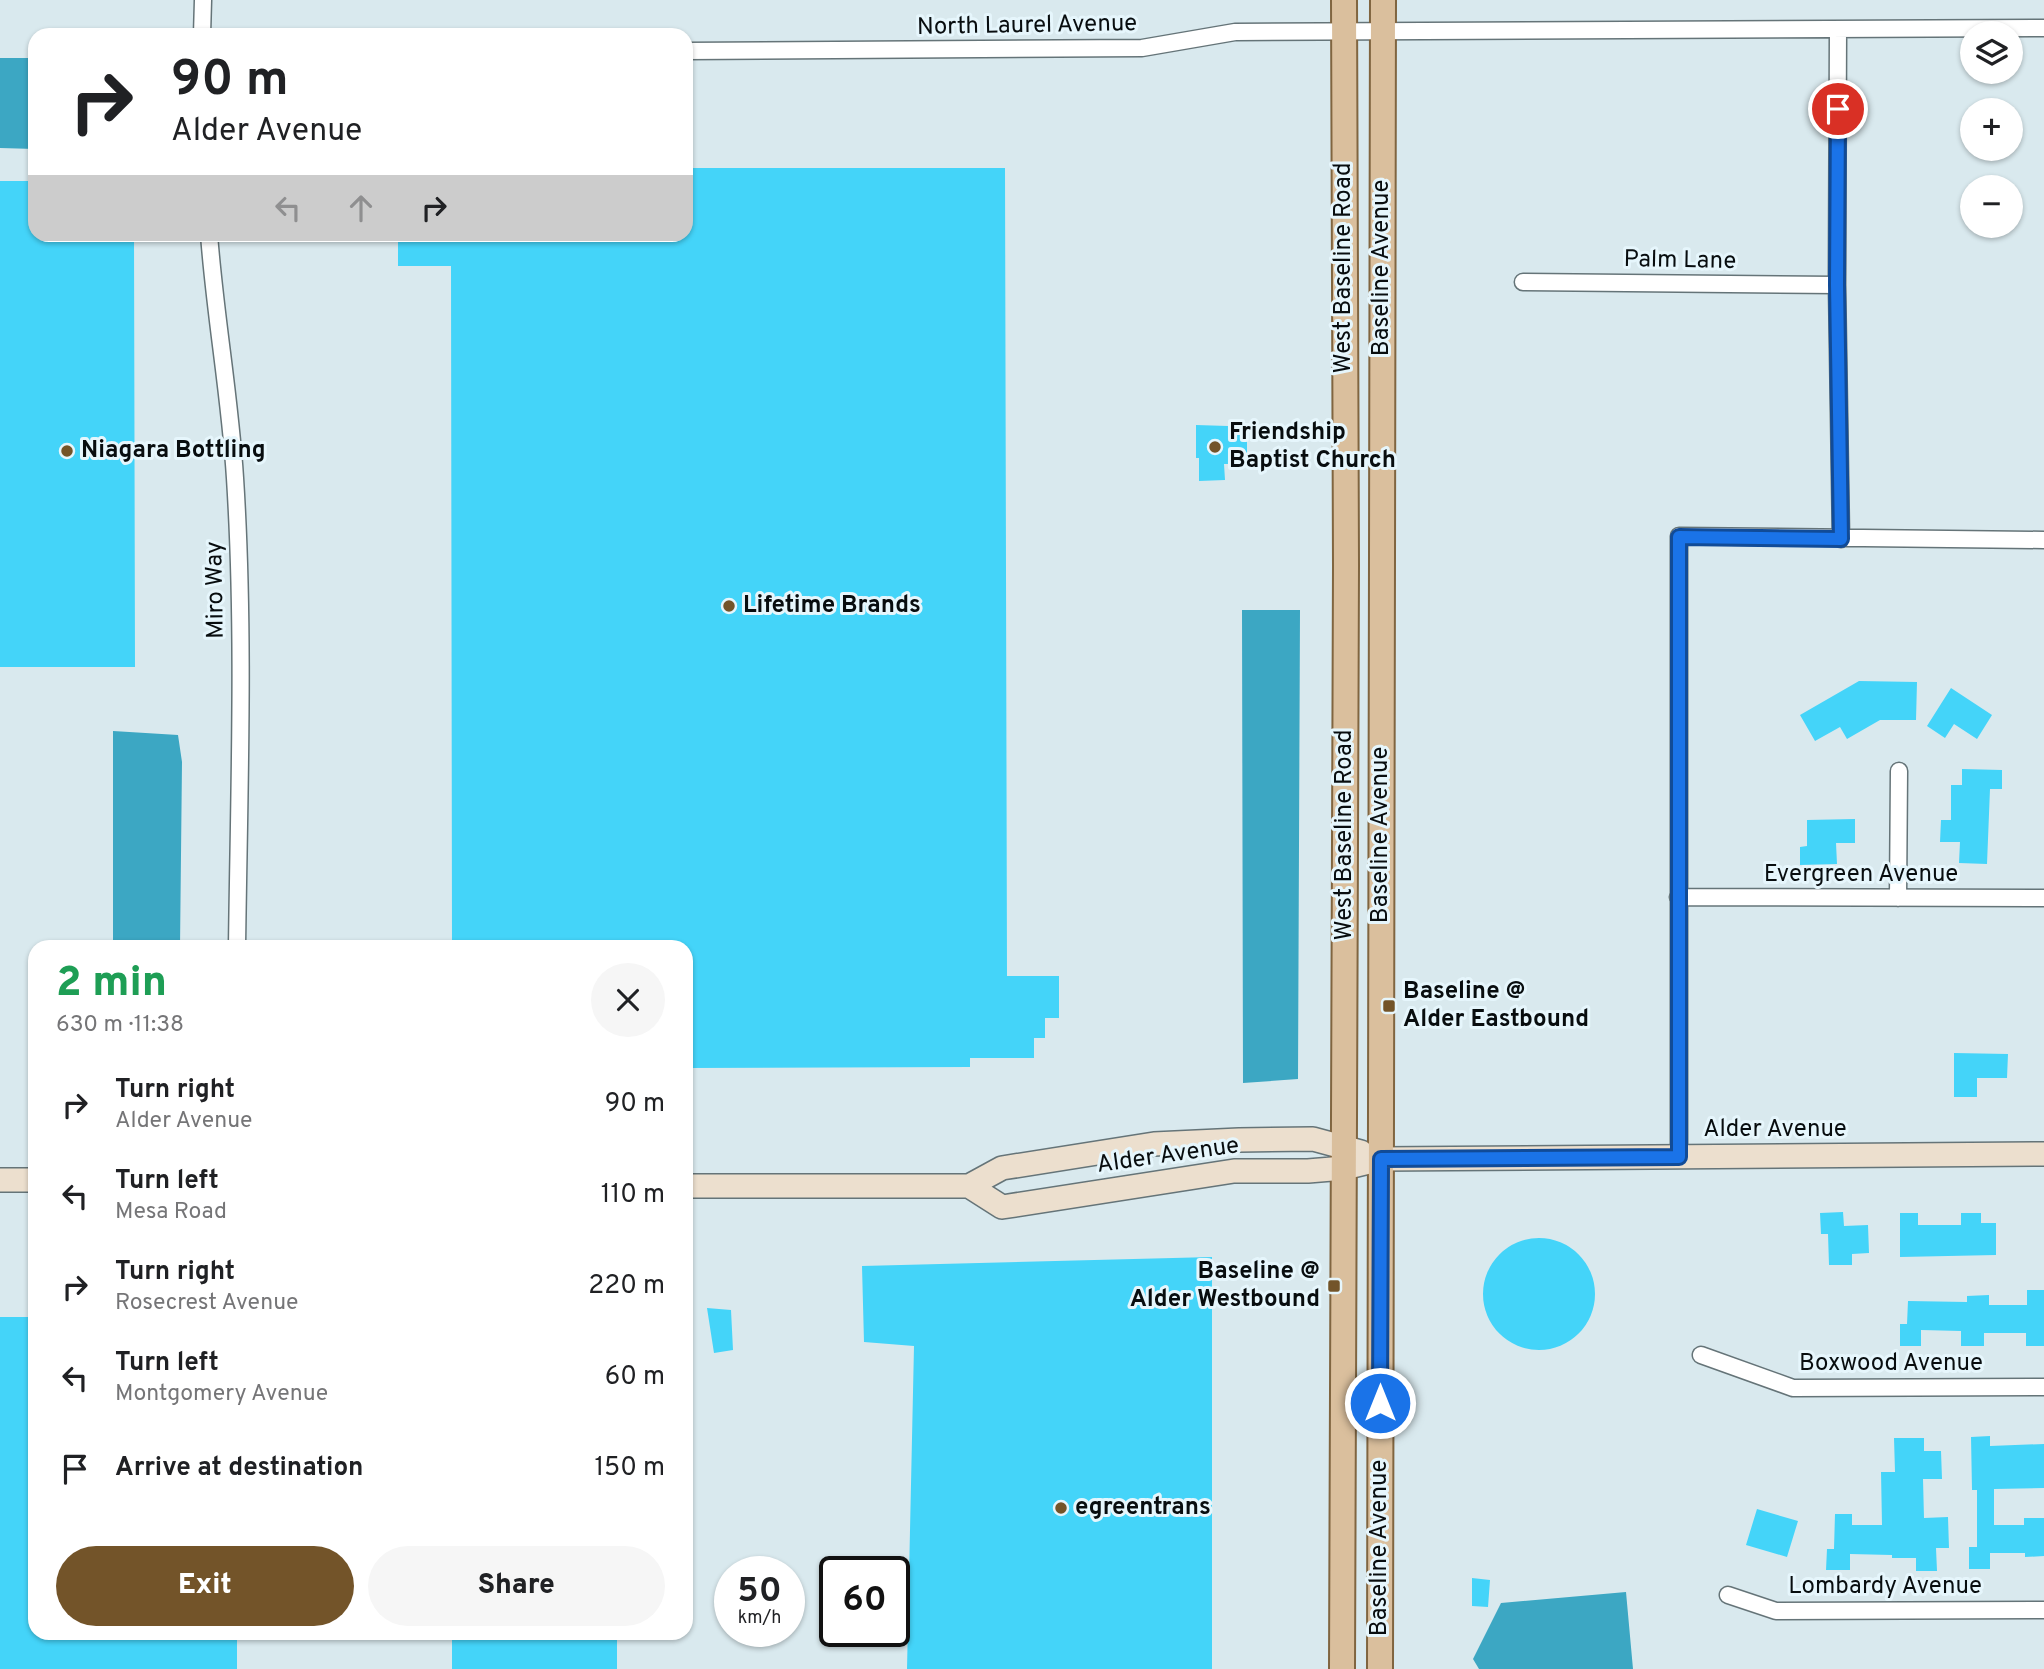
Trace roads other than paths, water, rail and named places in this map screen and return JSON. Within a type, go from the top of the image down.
[{"type":"main road","name":"West Baseline Road","points":[[1342,1669],[1346,566],[1364,31],[1344,0]]},
{"type":"main road","name":"Baseline Avenue","points":[[1380,1669],[1381,1159],[1364,31],[1383,0]]},
{"type":"main road","name":"Alder Avenue","points":[[693,1186],[969,1186],[1002,1168],[1154,1144],[1239,1140],[1313,1139],[1344,1158]]},
{"type":"main road","name":"Alder Avenue","points":[[969,1186],[1002,1207],[1234,1171],[1344,1158],[2044,1154]]},
{"type":"main road","points":[[0,1180],[28,1180]]},
{"type":"street","points":[[202,28],[203,0]]},
{"type":"street","name":"North Laurel Avenue","points":[[693,51],[1142,48],[1234,32],[2044,28]]},
{"type":"street","points":[[1838,29],[1837,285],[1841,539]]},
{"type":"street","name":"Miro Way","points":[[210,242],[232,432],[238,529],[240,714],[237,940]]},
{"type":"street","name":"Palm Lane","points":[[1522,282],[1837,285]]},
{"type":"street","points":[[1679,1157],[1679,537],[2044,540]]},
{"type":"street","points":[[1898,898],[1899,771]]},
{"type":"street","name":"Evergreen Avenue","points":[[1678,897],[2044,898]]},
{"type":"street","name":"Boxwood Avenue","points":[[1701,1355],[1793,1388],[2044,1387]]},
{"type":"street","name":"Lombardy Avenue","points":[[1728,1595],[1776,1611],[2044,1609]]},
{"type":"water","points":[[0,58],[28,58],[28,149],[0,148]]},
{"type":"water","points":[[1242,610],[1300,610],[1298,1079],[1243,1083]]},
{"type":"water","points":[[113,731],[178,735],[182,762],[180,940],[113,940]]},
{"type":"water","points":[[1626,1592],[1633,1669],[1479,1669],[1473,1659],[1501,1603]]},
{"type":"place","name":"Friendship Baptist Church","points":[[1215,447]]},
{"type":"place","name":"Niagara Bottling","points":[[67,451]]},
{"type":"place","name":"Lifetime Brands","points":[[729,606]]},
{"type":"place","name":"Baseline @ Alder Eastbound","points":[[1389,1006]]},
{"type":"place","name":"Baseline @ Alder Westbound","points":[[1334,1286]]},
{"type":"place","name":"egreentrans","points":[[1061,1508]]}]
